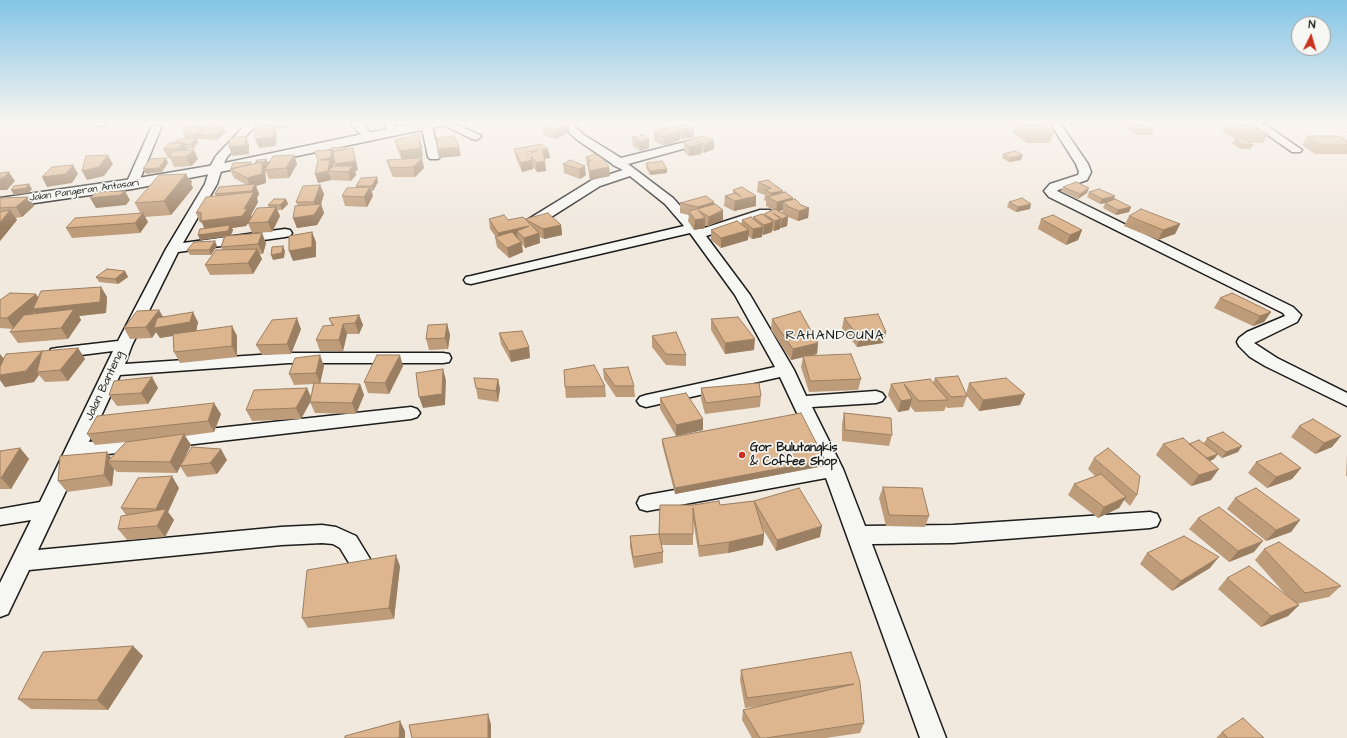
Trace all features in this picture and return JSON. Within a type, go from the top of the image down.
[{"type":"street","points":[[132,184],[143,157]]},
{"type":"street","name":"Jalan Banteng","points":[[0,607],[12,573],[47,509],[74,450],[114,370],[124,345],[173,249],[211,184],[215,169],[221,157]]},
{"type":"street","name":"Jalan Pangeran Antasari","points":[[0,203],[132,184],[271,157]]},
{"type":"street","points":[[610,157],[669,201],[695,231],[742,295],[785,370],[833,469],[859,535],[933,738]]},
{"type":"street","points":[[532,223],[624,167],[651,157]]},
{"type":"street","points":[[1078,157],[1085,172],[1083,177],[1054,187],[1050,191],[1053,194],[1288,310],[1293,315],[1291,319],[1254,336],[1246,342],[1248,346],[1271,362],[1347,400]]},
{"type":"street","points":[[471,280],[695,231],[765,212]]},
{"type":"street","points":[[173,249],[285,233]]},
{"type":"street","points":[[39,355],[124,345]]},
{"type":"street","points":[[114,370],[288,358],[443,358]]},
{"type":"street","points":[[646,401],[785,370]]},
{"type":"street","points":[[801,402],[876,397]]},
{"type":"street","points":[[74,450],[410,413]]},
{"type":"street","points":[[647,504],[833,469]]},
{"type":"street","points":[[0,517],[47,509]]},
{"type":"street","points":[[859,535],[953,534],[1150,520]]},
{"type":"street","points":[[12,573],[281,536],[322,534],[336,536],[348,542],[362,564]]},
{"type":"building","points":[[86,157],[106,157],[99,167],[82,171]]},
{"type":"building","points":[[272,157],[292,157],[286,168],[265,170]]},
{"type":"building","points":[[317,157],[330,157],[320,160],[330,160],[328,171],[315,174]]},
{"type":"building","points":[[334,157],[354,157],[355,161],[335,164]]},
{"type":"building","points":[[518,157],[531,157],[532,160],[521,163]]},
{"type":"building","points":[[532,157],[544,157],[545,161],[536,163]]},
{"type":"building","points":[[587,157],[601,157],[609,167],[589,171],[588,161],[591,161]]},
{"type":"building","points":[[166,158],[159,168],[143,169],[150,159]]},
{"type":"building","points":[[422,158],[413,167],[390,168],[387,160]]},
{"type":"building","points":[[266,159],[263,164],[262,162],[255,163],[257,160]]},
{"type":"building","points":[[570,160],[585,166],[579,169],[563,164]]},
{"type":"building","points":[[662,161],[667,169],[650,171],[646,163]]},
{"type":"building","points":[[251,162],[250,164],[231,169],[233,163]]},
{"type":"building","points":[[262,162],[262,174],[247,178],[230,169]]},
{"type":"building","points":[[73,165],[66,174],[42,177],[52,167]]},
{"type":"building","points":[[333,166],[353,166],[348,172],[328,171]]},
{"type":"building","points":[[9,172],[0,180],[0,173]]},
{"type":"building","points":[[186,174],[164,201],[135,203],[159,175]]},
{"type":"building","points":[[377,177],[372,186],[356,186],[361,178]]},
{"type":"building","points":[[768,180],[783,191],[771,193],[765,190],[771,188],[758,182]]},
{"type":"building","points":[[1076,182],[1089,188],[1080,194],[1063,187]]},
{"type":"building","points":[[29,184],[26,188],[11,190],[14,186]]},
{"type":"building","points":[[255,184],[252,191],[215,194],[219,187]]},
{"type":"building","points":[[320,185],[314,202],[296,202],[303,186]]},
{"type":"building","points":[[370,187],[364,197],[342,196],[347,188]]},
{"type":"building","points":[[742,187],[756,196],[735,201],[725,196],[735,193],[741,197],[733,190]]},
{"type":"building","points":[[1099,189],[1115,196],[1102,199],[1089,192]]},
{"type":"building","points":[[125,191],[120,195],[90,198],[97,192]]},
{"type":"building","points":[[254,192],[244,209],[248,208],[242,216],[201,221],[201,212],[196,213],[206,197]]},
{"type":"building","points":[[785,192],[793,198],[777,202],[767,197]]},
{"type":"building","points":[[706,196],[714,202],[698,207],[680,203]]},
{"type":"building","points":[[28,197],[16,207],[0,208],[0,198]]},
{"type":"building","points":[[1022,198],[1031,204],[1018,207],[1009,202]]},
{"type":"building","points":[[274,199],[286,199],[280,205],[268,205]]},
{"type":"building","points":[[795,199],[801,205],[809,208],[799,211],[789,207],[783,202]]},
{"type":"building","points":[[1115,199],[1131,207],[1118,210],[1105,203]]},
{"type":"building","points":[[321,204],[314,215],[293,218],[295,206]]},
{"type":"building","points":[[715,204],[723,210],[709,217],[698,210],[705,218],[695,220],[689,211]]},
{"type":"building","points":[[276,207],[268,222],[248,223],[257,208]]},
{"type":"building","points":[[775,209],[788,216],[782,219],[773,213],[781,219],[775,221],[764,214]]},
{"type":"building","points":[[1141,209],[1180,224],[1163,230],[1129,216]]},
{"type":"building","points":[[10,210],[0,223],[0,212]]},
{"type":"building","points":[[143,213],[135,223],[66,228],[75,218]]},
{"type":"building","points":[[548,213],[561,225],[543,229],[525,219]]},
{"type":"building","points":[[762,214],[773,222],[764,225],[753,217]]},
{"type":"building","points":[[504,215],[508,220],[523,217],[539,233],[524,238],[517,231],[529,226],[498,233],[489,219]]},
{"type":"building","points":[[1053,215],[1082,230],[1070,235],[1041,219]]},
{"type":"building","points":[[751,217],[763,227],[753,229],[742,220]]},
{"type":"building","points":[[737,221],[749,230],[721,238],[711,230]]},
{"type":"building","points":[[230,225],[228,231],[198,235],[200,229]]},
{"type":"building","points":[[312,232],[312,247],[289,251],[289,236]]},
{"type":"building","points":[[512,232],[521,242],[507,248],[495,237]]},
{"type":"building","points":[[262,233],[258,244],[221,247],[225,236]]},
{"type":"building","points":[[215,241],[209,250],[187,250],[194,242]]},
{"type":"building","points":[[283,246],[282,253],[271,255],[272,247]]},
{"type":"building","points":[[257,249],[248,263],[205,265],[216,250]]},
{"type":"building","points":[[107,269],[125,271],[115,279],[96,277]]},
{"type":"building","points":[[101,287],[100,302],[33,309],[41,291]]},
{"type":"building","points":[[10,293],[36,294],[7,318],[0,318],[0,300]]},
{"type":"building","points":[[1232,293],[1271,312],[1260,316],[1220,298]]},
{"type":"building","points":[[74,309],[61,328],[10,332],[24,315]]},
{"type":"building","points":[[159,310],[146,327],[124,328],[137,311]]},
{"type":"building","points":[[800,311],[818,343],[793,349],[772,319]]},
{"type":"building","points":[[193,312],[190,322],[154,328],[157,318]]},
{"type":"building","points":[[878,314],[886,332],[859,337],[844,318]]},
{"type":"building","points":[[359,315],[355,323],[343,324],[339,340],[316,340],[323,326],[334,325],[329,318]]},
{"type":"building","points":[[738,317],[755,339],[725,343],[711,319]]},
{"type":"building","points":[[297,318],[287,344],[256,345],[272,320]]},
{"type":"building","points":[[447,324],[445,338],[426,339],[428,325]]},
{"type":"building","points":[[232,326],[232,346],[174,352],[173,334]]},
{"type":"building","points":[[522,331],[529,347],[509,351],[499,333]]},
{"type":"building","points":[[676,332],[686,355],[666,354],[652,336]]},
{"type":"building","points":[[78,348],[60,370],[37,372],[42,351]]},
{"type":"building","points":[[42,351],[26,371],[0,375],[0,367],[6,354]]},
{"type":"building","points":[[851,354],[861,379],[810,381],[803,356]]},
{"type":"building","points":[[320,355],[316,373],[289,374],[295,358]]},
{"type":"building","points":[[377,355],[400,355],[385,383],[364,382]]},
{"type":"building","points":[[594,365],[605,386],[565,387],[564,370]]},
{"type":"building","points":[[628,367],[634,386],[615,386],[603,369]]},
{"type":"building","points":[[443,369],[442,394],[419,397],[416,373]]},
{"type":"building","points":[[958,376],[967,396],[951,397],[935,378]]},
{"type":"building","points":[[152,377],[141,393],[109,395],[114,381]]},
{"type":"building","points":[[474,378],[498,379],[496,391],[476,388]]},
{"type":"building","points":[[1006,378],[1025,394],[983,400],[969,383]]},
{"type":"building","points":[[930,379],[948,400],[919,401],[904,384],[912,399],[901,401],[891,384]]},
{"type":"building","points":[[314,383],[360,384],[352,403],[310,402]]},
{"type":"building","points":[[759,383],[761,396],[706,403],[701,388]]},
{"type":"building","points":[[307,388],[296,408],[246,410],[254,390]]},
{"type":"building","points":[[686,393],[703,419],[676,425],[660,398]]},
{"type":"building","points":[[214,403],[208,421],[87,434],[97,416]]},
{"type":"building","name":"Gor Bulutangkis & Coffee Shop","points":[[801,413],[825,460],[675,488],[662,439]]},
{"type":"building","points":[[844,413],[891,418],[892,435],[845,430]]},
{"type":"building","points":[[1313,419],[1341,436],[1324,443],[1299,426]]},
{"type":"building","points":[[1223,432],[1242,446],[1226,452],[1207,438]]},
{"type":"building","points":[[184,434],[170,462],[108,461],[126,442]]},
{"type":"building","points":[[1183,438],[1219,469],[1199,475],[1163,444]]},
{"type":"building","points":[[1199,440],[1218,454],[1207,458],[1189,444]]},
{"type":"building","points":[[192,447],[221,449],[210,463],[180,466]]},
{"type":"building","points":[[20,448],[1,478],[0,478],[0,451]]},
{"type":"building","points":[[1108,448],[1140,476],[1137,495],[1094,458]]},
{"type":"building","points":[[107,452],[104,475],[58,481],[60,456]]},
{"type":"building","points":[[1281,453],[1301,468],[1276,477],[1256,462]]},
{"type":"building","points":[[1101,474],[1126,497],[1104,507],[1074,484]]},
{"type":"building","points":[[172,476],[156,509],[121,508],[138,478]]},
{"type":"building","points":[[883,487],[922,488],[929,516],[889,515]]},
{"type":"building","points":[[799,488],[822,526],[777,540],[754,501]]},
{"type":"building","points":[[1256,488],[1300,520],[1276,530],[1235,498]]},
{"type":"building","points":[[719,501],[720,505],[754,501],[764,534],[729,542],[699,546],[693,508],[693,534],[659,534],[660,505],[693,505]]},
{"type":"building","points":[[1219,507],[1263,541],[1238,551],[1198,518]]},
{"type":"building","points":[[166,509],[157,526],[118,529],[121,516]]},
{"type":"building","points":[[659,534],[663,552],[633,557],[630,536]]},
{"type":"building","points":[[1184,536],[1219,557],[1181,581],[1147,553]]},
{"type":"building","points":[[1279,542],[1341,586],[1305,593],[1264,549]]},
{"type":"building","points":[[396,555],[389,608],[302,618],[307,570]]},
{"type":"building","points":[[1249,566],[1299,605],[1271,616],[1227,578]]},
{"type":"building","points":[[133,646],[97,700],[18,699],[43,652]]},
{"type":"building","points":[[851,652],[860,682],[864,723],[760,738],[743,710],[854,684],[747,698],[741,670]]},
{"type":"building","points":[[488,714],[488,738],[412,738],[409,725]]},
{"type":"building","points":[[1243,718],[1264,738],[1228,738],[1222,732]]},
{"type":"building","points":[[400,721],[399,738],[345,738],[345,736]]},
{"type":"place","name":"Gor Bulutangkis & Coffee Shop","points":[[742,455]]},
{"type":"district","name":"RAHANDOUNA","points":[[835,336]]}]
